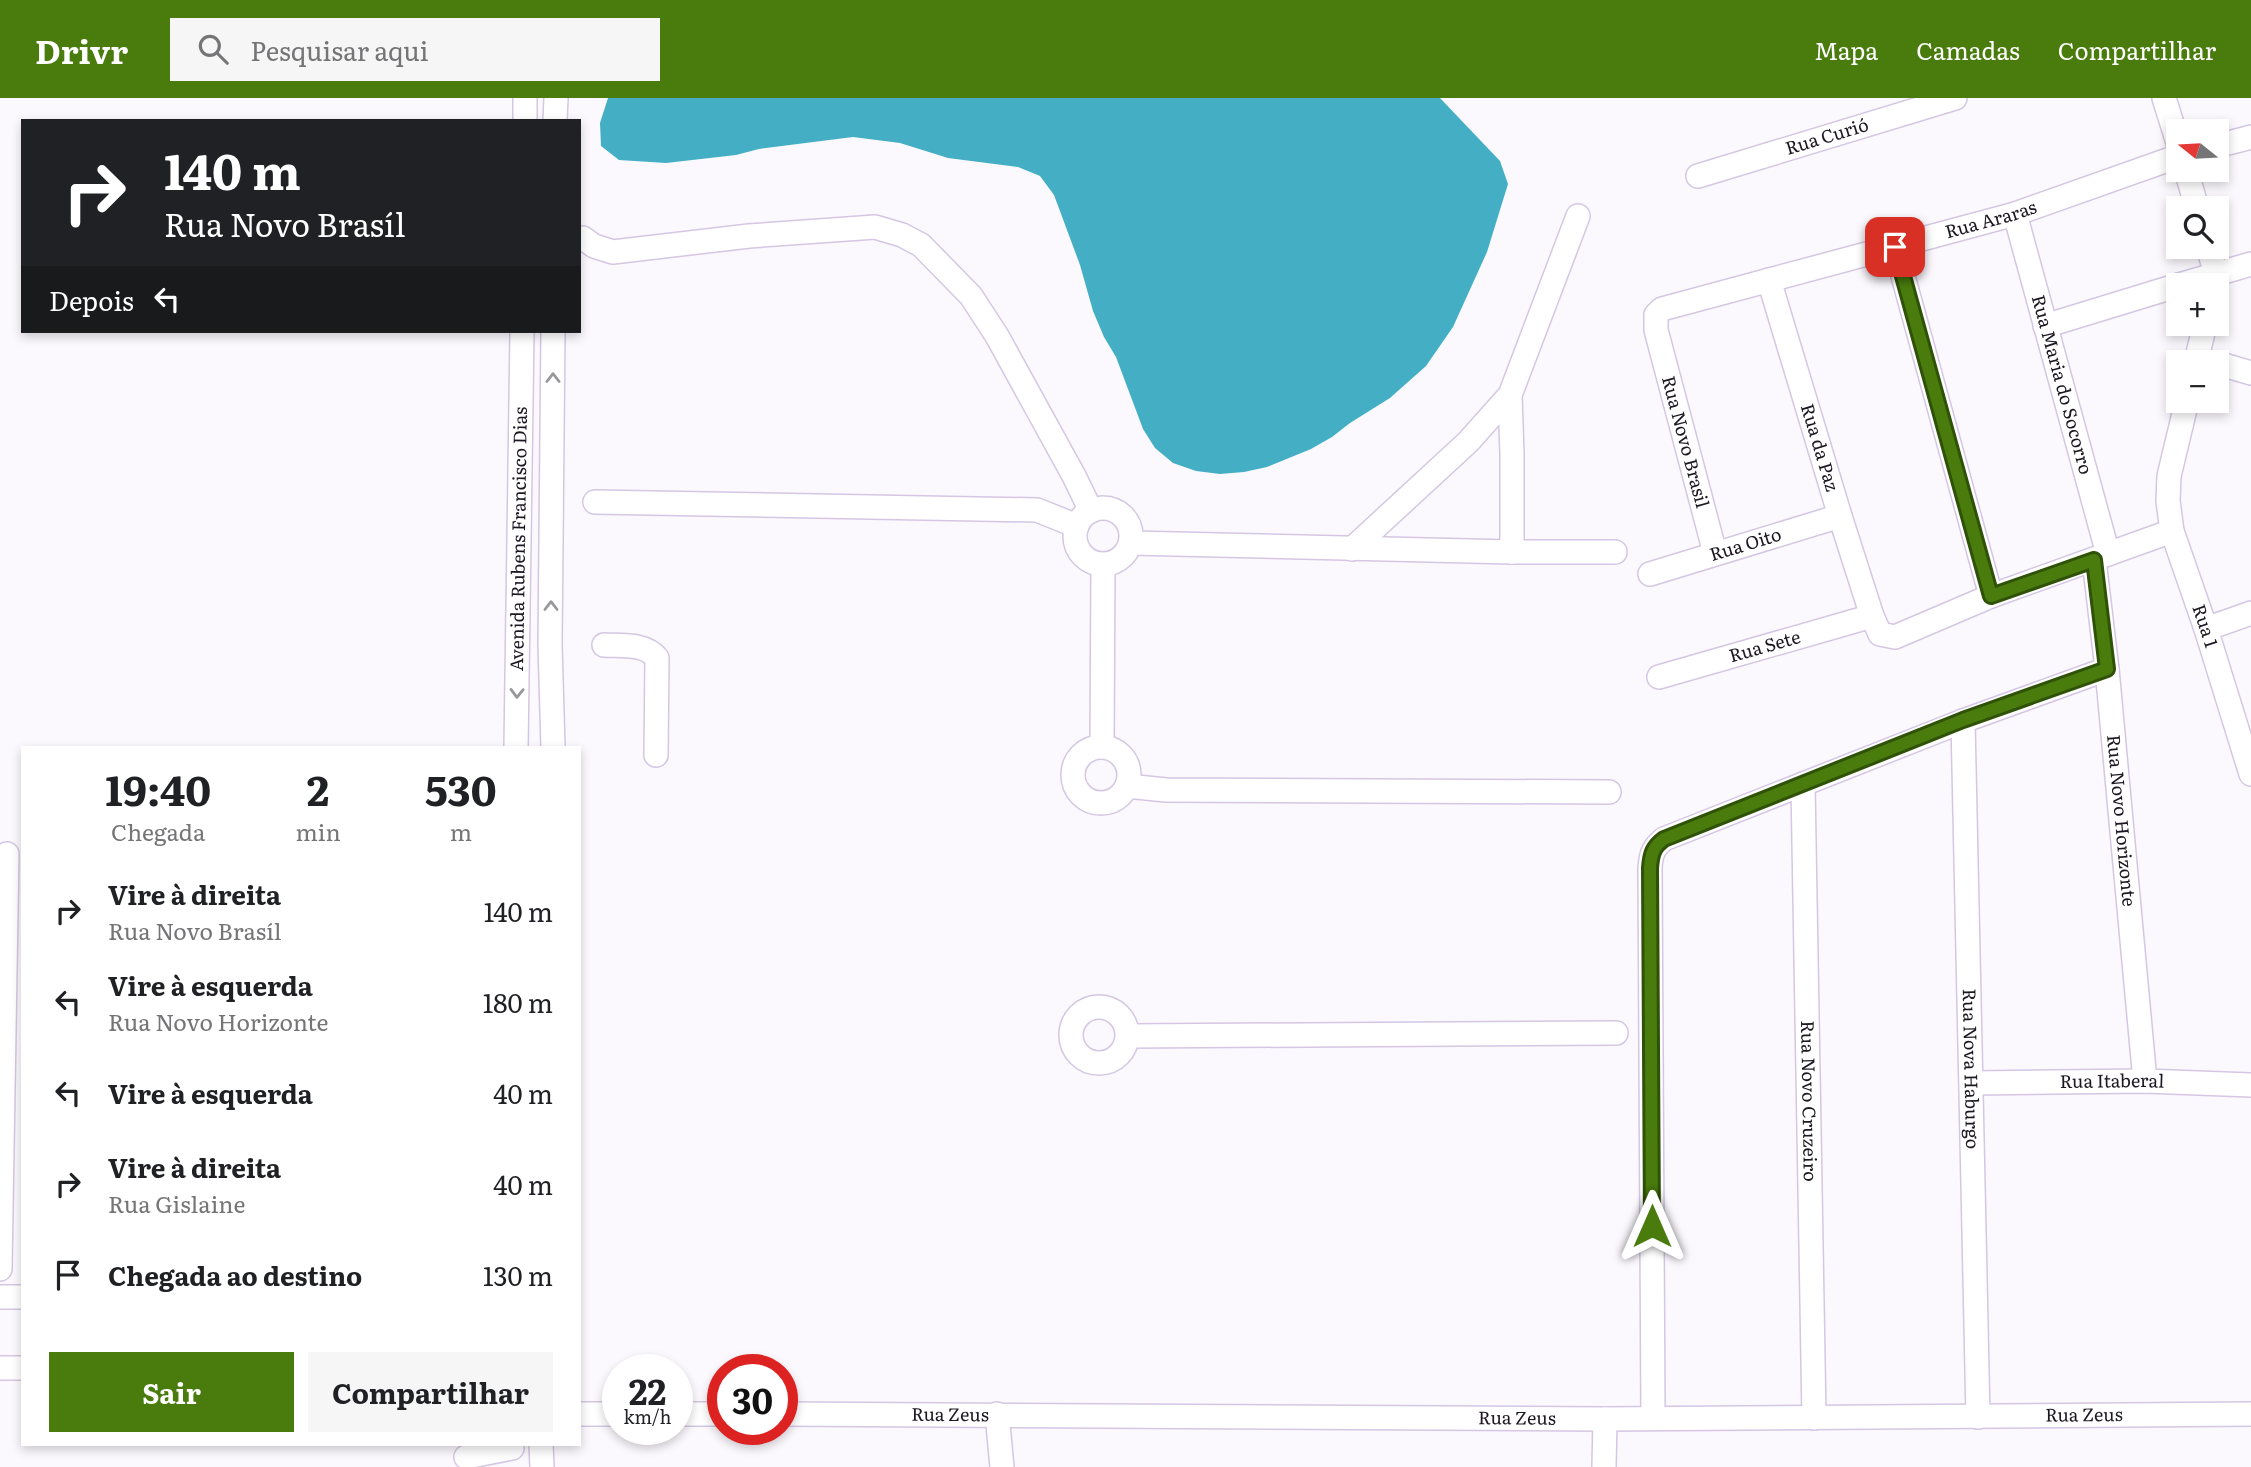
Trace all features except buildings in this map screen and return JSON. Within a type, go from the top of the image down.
[{"type":"street","points":[[525,98],[525,119]]},
{"type":"street","points":[[555,119],[556,98]]},
{"type":"street","name":"Rua Curió","points":[[1698,176],[1955,98]]},
{"type":"street","points":[[2164,98],[2171,119]]},
{"type":"street","points":[[2230,143],[2251,137]]},
{"type":"street","name":"Rua Araras","points":[[1656,330],[1656,315],[1662,309],[2015,214],[2166,161]]},
{"type":"street","name":"Rua Maria do Socorro","points":[[2015,214],[2101,557]]},
{"type":"street","points":[[1352,549],[1468,442],[1510,395],[1578,216]]},
{"type":"street","points":[[583,237],[594,246],[613,252],[749,236],[875,227],[902,235],[921,245],[971,296],[997,336],[1074,475],[1084,518],[1074,537],[1083,557],[1092,563],[1103,565],[1120,559],[1130,543],[1131,534],[1124,517],[1109,508],[1084,518],[1037,510],[596,502]]},
{"type":"street","points":[[1895,247],[1991,596]]},
{"type":"street","points":[[2229,274],[2251,264]]},
{"type":"street","name":"Rua da Paz","points":[[1769,280],[1872,616]]},
{"type":"street","points":[[2045,326],[2166,289]]},
{"type":"street","name":"Rua Novo Brasil","points":[[1656,330],[1714,554]]},
{"type":"street","name":"Avenida Rubens Francisco Dias","points":[[516,746],[522,333]]},
{"type":"street","name":"Avenida Rubens Francisco Dias","points":[[553,333],[550,645],[553,746]]},
{"type":"street","points":[[2229,367],[2251,373]]},
{"type":"street","points":[[1510,395],[1512,552]]},
{"type":"street","name":"Rua 1","points":[[2184,413],[2169,476],[2168,501],[2172,531],[2251,774]]},
{"type":"street","name":"Rua Oito","points":[[1650,574],[1840,516]]},
{"type":"street","points":[[1872,616],[1880,634],[1895,637],[1991,596],[2172,531]]},
{"type":"street","points":[[1130,543],[1615,552]]},
{"type":"street","name":"Rua Novo Horizonte","points":[[2101,557],[2107,669],[2145,1081]]},
{"type":"street","points":[[1102,747],[1103,565]]},
{"type":"street","points":[[2206,629],[2251,613]]},
{"type":"street","name":"Rua Sete","points":[[1659,677],[1872,616]]},
{"type":"street","points":[[604,645],[640,647],[650,650],[657,658],[656,755]]},
{"type":"street","points":[[1653,1418],[1651,854],[1655,846],[1664,839],[1963,720],[2107,669]]},
{"type":"street","name":"Rua Nova Haburgo","points":[[1963,720],[1978,1417]]},
{"type":"street","points":[[1102,747],[1111,749],[1125,760],[1129,769],[1127,786],[1116,799],[1100,804],[1083,797],[1074,782],[1075,764],[1087,751],[1102,747]]},
{"type":"street","name":"Rua Novo Cruzeiro","points":[[1803,784],[1814,1418]]},
{"type":"street","points":[[1127,786],[1166,790],[1609,792]]},
{"type":"street","points":[[0,1269],[10,854]]},
{"type":"street","points":[[1128,1036],[1616,1033]]},
{"type":"street","name":"Rua Itaberal","points":[[1972,1083],[2145,1081],[2251,1085]]},
{"type":"street","points":[[0,1297],[21,1297]]},
{"type":"street","points":[[0,1368],[21,1368]]},
{"type":"street","points":[[581,1414],[602,1414]]},
{"type":"street","name":"Rua Zeus","points":[[798,1414],[1605,1419],[2251,1414]]},
{"type":"street","points":[[997,1414],[1002,1467]]},
{"type":"street","points":[[1604,1467],[1605,1419]]},
{"type":"street","points":[[541,1446],[542,1467]]},
{"type":"street","points":[[478,1459],[512,1453]]},
{"type":"water","points":[[608,98],[1440,98],[1500,161],[1508,184],[1487,252],[1453,327],[1426,366],[1390,398],[1311,449],[1267,467],[1220,474],[1196,471],[1173,463],[1155,448],[1143,429],[1116,357],[1093,311],[1080,265],[1054,195],[1040,176],[1018,167],[948,158],[900,143],[853,137],[666,163],[619,160],[601,146],[600,123]]},
{"type":"route","points":[[1652,1226],[1650,868],[1651,854],[1655,846],[1664,839],[1963,720],[2107,669],[2094,560],[1991,596],[1895,247]]}]
